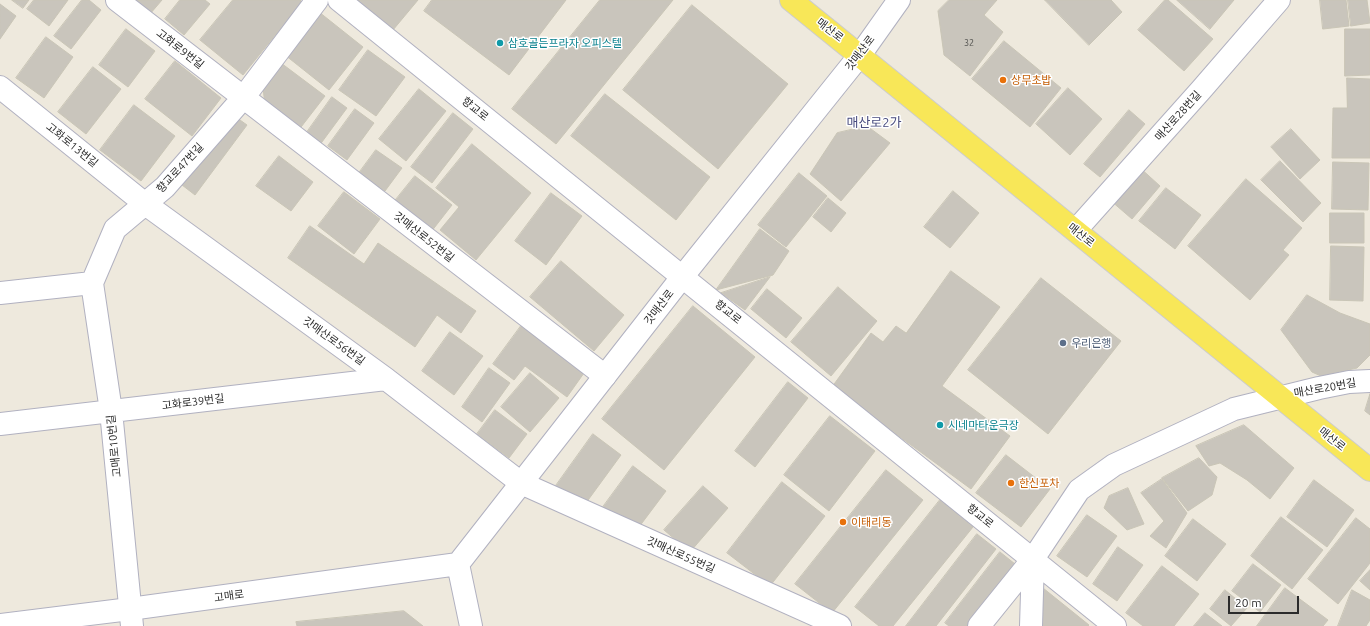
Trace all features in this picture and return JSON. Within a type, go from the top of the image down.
[{"type":"main road","name":"매산로","points":[[791,0],[1370,470]]},
{"type":"street","name":"고화로9번길","points":[[117,0],[243,98]]},
{"type":"street","name":"향교로47번길","points":[[92,283],[115,229],[144,203],[165,187],[243,98],[317,0]]},
{"type":"street","name":"향교로","points":[[339,0],[1115,626]]},
{"type":"street","name":"갓매산로","points":[[458,564],[683,276],[860,55],[899,0]]},
{"type":"street","name":"매산로28번길","points":[[1076,230],[1279,0]]},
{"type":"street","name":"고화로13번길","points":[[0,87],[144,203]]},
{"type":"street","name":"갓매산로52번길","points":[[243,98],[605,376]]},
{"type":"street","name":"갓매산로56번길","points":[[144,203],[386,379],[521,483]]},
{"type":"street","points":[[0,293],[92,283]]},
{"type":"street","name":"고매로10번길","points":[[92,283],[111,411],[131,618]]},
{"type":"street","points":[[1360,382],[1370,364]]},
{"type":"street","name":"고화로39번길","points":[[0,424],[386,379]]},
{"type":"street","name":"매산로20번길","points":[[1032,559],[1080,490],[1114,465],[1234,409],[1280,397],[1360,382]]},
{"type":"street","name":"갓매산로55번길","points":[[521,483],[840,626]]},
{"type":"street","points":[[979,626],[1032,559]]},
{"type":"street","points":[[1031,626],[1032,559]]},
{"type":"street","points":[[458,564],[471,626]]},
{"type":"street","name":"고매로","points":[[0,625],[131,618],[458,564]]},
{"type":"building","points":[[12,0],[29,0],[23,8]]},
{"type":"building","points":[[34,0],[68,0],[49,26],[27,9]]},
{"type":"building","points":[[82,0],[89,0],[101,10],[71,49],[54,36]]},
{"type":"building","points":[[133,0],[162,0],[150,14]]},
{"type":"building","points":[[180,0],[205,0],[210,4],[184,35],[165,19]]},
{"type":"building","points":[[233,0],[300,0],[302,2],[243,75],[200,40]]},
{"type":"building","points":[[357,0],[418,0],[393,30]]},
{"type":"building","name":"삼호골든프라자 오피스텔","points":[[432,0],[566,0],[509,75],[424,11]]},
{"type":"building","points":[[600,0],[673,0],[556,144],[512,109]]},
{"type":"building","points":[[949,0],[997,0],[984,15],[1003,32],[970,76],[944,55],[938,11]]},
{"type":"building","points":[[1045,0],[1111,0],[1122,12],[1089,45]]},
{"type":"building","points":[[1165,0],[1168,0],[1213,39],[1184,71],[1138,30]]},
{"type":"building","points":[[1177,0],[1234,0],[1210,29]]},
{"type":"building","points":[[1320,0],[1346,0],[1349,26],[1323,29]]},
{"type":"building","points":[[1348,0],[1367,0],[1370,23],[1351,26]]},
{"type":"building","points":[[0,4],[16,16],[0,39]]},
{"type":"building","points":[[692,5],[788,84],[718,169],[623,90]]},
{"type":"building","points":[[319,12],[363,47],[329,90],[285,55]]},
{"type":"building","points":[[126,29],[155,51],[128,87],[99,65]]},
{"type":"building","points":[[1345,29],[1370,29],[1370,75],[1345,76]]},
{"type":"building","points":[[46,37],[73,57],[44,98],[16,78]]},
{"type":"building","points":[[1004,41],[1061,88],[1030,127],[972,79]]},
{"type":"building","points":[[368,50],[405,77],[376,116],[339,90]]},
{"type":"building","points":[[175,61],[221,98],[192,136],[145,99]]},
{"type":"building","points":[[281,63],[325,96],[298,131],[265,106],[263,87]]},
{"type":"building","points":[[93,67],[121,89],[86,134],[58,112]]},
{"type":"building","points":[[1347,78],[1370,79],[1370,158],[1332,158],[1333,108],[1347,108]]},
{"type":"building","points":[[1068,88],[1102,119],[1070,155],[1036,124]]},
{"type":"building","points":[[419,89],[446,111],[406,161],[379,139]]},
{"type":"building","points":[[605,94],[710,177],[676,220],[571,136]]},
{"type":"building","points":[[332,97],[347,108],[319,146],[305,135]]},
{"type":"building","points":[[134,105],[175,136],[141,181],[100,150]]},
{"type":"building","points":[[355,109],[374,123],[347,160],[328,146]]},
{"type":"building","points":[[1129,110],[1145,124],[1100,177],[1084,164]]},
{"type":"building","points":[[453,113],[473,129],[432,183],[411,167]]},
{"type":"building","points":[[233,115],[247,125],[195,195],[182,185]]},
{"type":"building","points":[[867,126],[890,143],[841,201],[810,174],[837,133]]},
{"type":"building","points":[[1291,129],[1320,160],[1300,179],[1271,147]]},
{"type":"building","points":[[472,144],[531,193],[476,260],[440,230],[459,207],[436,188]]},
{"type":"building","points":[[376,150],[402,168],[385,191],[359,173]]},
{"type":"building","points":[[279,156],[313,182],[291,211],[256,186]]},
{"type":"building","points":[[1280,161],[1321,203],[1303,222],[1261,180]]},
{"type":"building","points":[[1333,162],[1369,163],[1368,210],[1332,209]]},
{"type":"building","points":[[1138,166],[1160,186],[1132,219],[1110,200]]},
{"type":"building","points":[[799,173],[827,196],[786,247],[758,225]]},
{"type":"building","points":[[415,176],[452,205],[431,232],[394,202]]},
{"type":"building","points":[[1246,179],[1302,228],[1283,250],[1289,255],[1250,300],[1188,246]]},
{"type":"building","points":[[1166,188],[1201,215],[1175,249],[1139,221]]},
{"type":"building","points":[[953,191],[979,213],[950,248],[924,227]]},
{"type":"building","points":[[344,192],[380,219],[354,254],[318,226]]},
{"type":"building","points":[[551,193],[582,216],[546,265],[515,241]]},
{"type":"building","points":[[828,198],[846,213],[831,232],[813,217]]},
{"type":"building","points":[[1330,213],[1364,213],[1364,243],[1330,243]]},
{"type":"building","points":[[310,226],[364,264],[378,243],[476,311],[461,333],[437,315],[415,347],[288,258]]},
{"type":"building","points":[[760,229],[789,251],[773,275],[716,290]]},
{"type":"building","points":[[1331,246],[1364,247],[1363,301],[1330,300]]},
{"type":"building","points":[[561,261],[624,315],[594,351],[530,297]]},
{"type":"building","points":[[951,271],[1000,307],[942,386],[1010,436],[971,489],[832,387],[871,333],[883,342],[896,326],[906,333]]},
{"type":"building","points":[[770,277],[745,310],[721,293]]},
{"type":"building","points":[[1041,278],[1121,341],[1048,434],[968,370]]},
{"type":"building","points":[[838,287],[877,321],[831,376],[791,342]]},
{"type":"building","points":[[767,289],[802,318],[786,338],[751,309]]},
{"type":"building","points":[[1307,295],[1340,313],[1370,324],[1370,355],[1357,368],[1321,376],[1312,372],[1281,330]]},
{"type":"building","points":[[693,306],[755,357],[664,470],[602,419]]},
{"type":"building","points":[[521,326],[584,373],[567,397],[525,366],[514,380],[493,364]]},
{"type":"building","points":[[450,332],[483,356],[454,395],[422,371]]},
{"type":"building","points":[[489,368],[510,383],[482,422],[462,407]]},
{"type":"building","points":[[530,373],[559,398],[530,432],[501,407]]},
{"type":"building","points":[[788,382],[808,398],[755,467],[735,451]]},
{"type":"building","points":[[1370,394],[1370,415],[1365,411]]},
{"type":"building","points":[[495,410],[527,434],[509,458],[477,434]]},
{"type":"building","points":[[830,416],[875,451],[829,511],[784,475]]},
{"type":"building","points":[[1244,425],[1294,468],[1270,499],[1247,480],[1220,463],[1209,466],[1196,446]]},
{"type":"building","points":[[593,434],[621,455],[583,507],[555,487]]},
{"type":"building","points":[[1006,455],[1050,489],[1021,527],[976,493]]},
{"type":"building","points":[[1199,458],[1217,477],[1212,495],[1188,511],[1162,478]]},
{"type":"building","points":[[633,466],[666,491],[636,531],[603,507]]},
{"type":"building","points":[[886,470],[923,500],[832,613],[795,584]]},
{"type":"building","points":[[1162,479],[1187,513],[1166,548],[1150,536],[1164,521],[1141,493]]},
{"type":"building","points":[[1314,480],[1354,510],[1327,547],[1287,517]]},
{"type":"building","points":[[782,482],[825,516],[770,586],[727,553]]},
{"type":"building","points":[[703,486],[728,508],[690,552],[664,530]]},
{"type":"building","points":[[1128,488],[1144,524],[1127,530],[1104,508],[1109,496]]},
{"type":"building","points":[[940,500],[973,527],[893,626],[879,626],[855,607]]},
{"type":"building","points":[[1087,515],[1117,536],[1087,577],[1057,556]]},
{"type":"building","points":[[1281,517],[1323,550],[1292,589],[1251,556]]},
{"type":"building","points":[[1356,518],[1370,529],[1370,563],[1338,604],[1308,579]]},
{"type":"building","points":[[1193,519],[1226,544],[1197,581],[1165,556]]},
{"type":"building","points":[[977,534],[996,549],[936,626],[906,626]]},
{"type":"building","points":[[1118,547],[1143,565],[1117,601],[1093,584]]},
{"type":"building","points":[[1000,552],[1015,564],[968,626],[949,626],[945,623]]},
{"type":"building","points":[[1253,564],[1281,585],[1260,612],[1232,591]]},
{"type":"building","points":[[1162,566],[1199,594],[1174,626],[1143,626],[1126,613]]},
{"type":"building","points":[[1370,570],[1370,590],[1360,581]]},
{"type":"building","points":[[1043,588],[1089,625],[1038,626]]},
{"type":"building","points":[[1285,588],[1328,620],[1323,626],[1257,626]]},
{"type":"building","points":[[1225,590],[1247,608],[1231,626],[1210,609]]},
{"type":"building","points":[[1352,590],[1370,600],[1370,620],[1366,626],[1338,626]]},
{"type":"building","points":[[404,611],[423,626],[297,626],[296,622]]},
{"type":"building","points":[[1205,613],[1222,626],[1194,626]]},
{"type":"place","name":"삼호골든프라자 오피스텔","points":[[500,43]]},
{"type":"place","name":"상무초밥","points":[[1003,80]]},
{"type":"place","name":"우리은행","points":[[1063,343]]},
{"type":"place","name":"시네마타운극장","points":[[940,425]]},
{"type":"place","name":"한신포차","points":[[1011,483]]},
{"type":"place","name":"이태리동","points":[[843,522]]},
{"type":"district","name":"매산로2가","points":[[874,123]]}]
